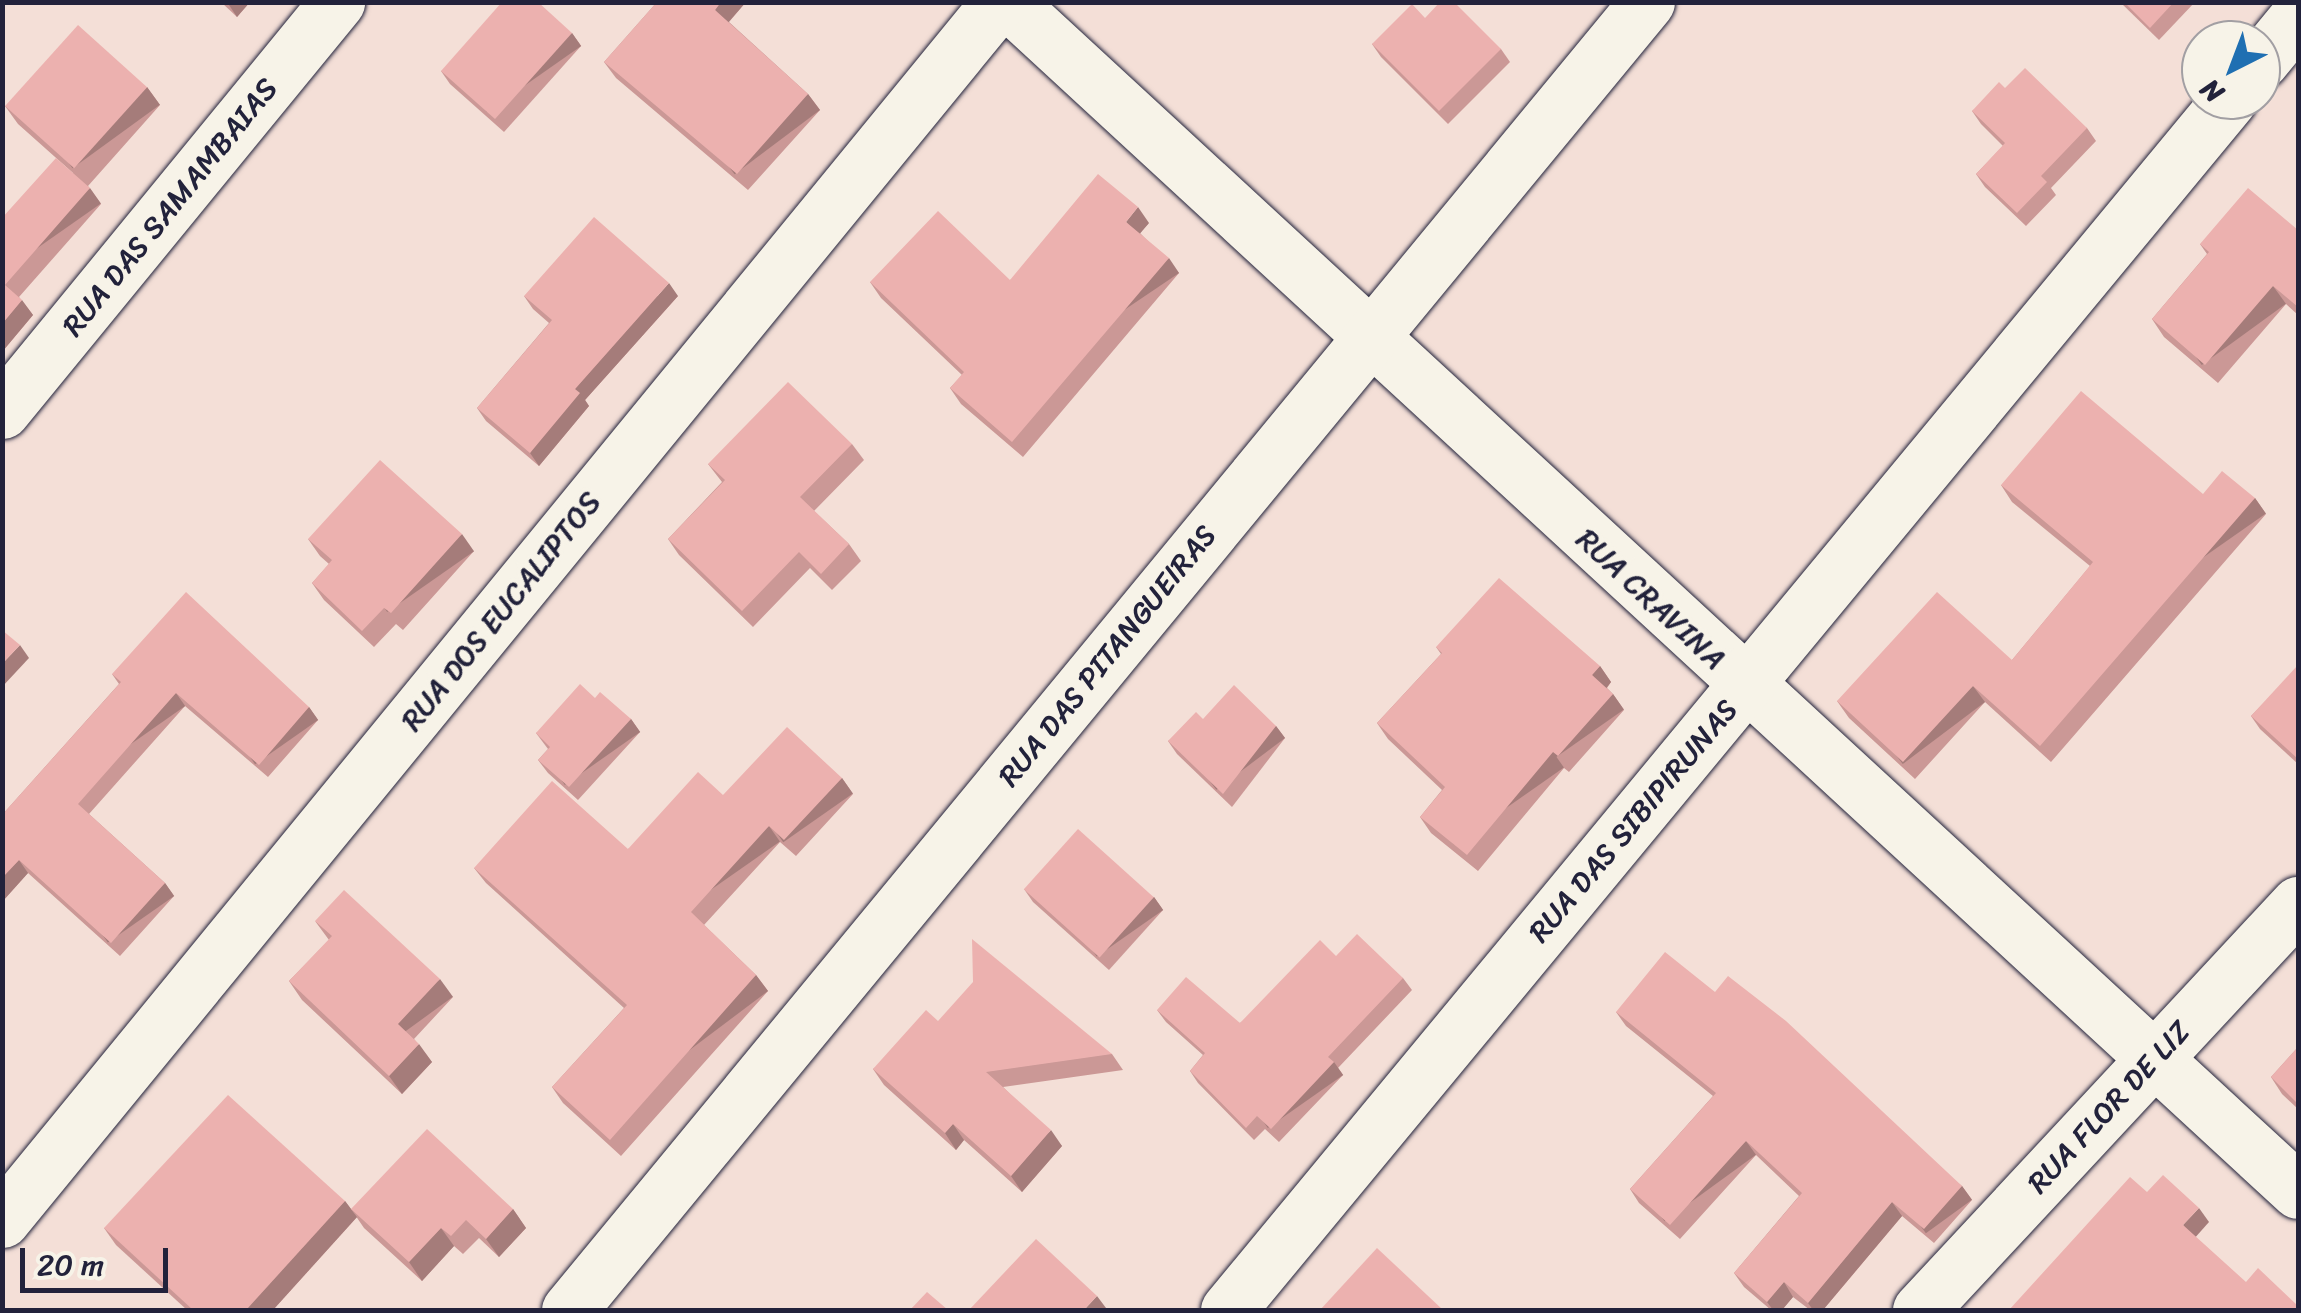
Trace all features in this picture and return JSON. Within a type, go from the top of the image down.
[{"type":"street","name":"RUA DAS SAMAMBAIAS","points":[[2,411],[337,2]]},
{"type":"street","name":"RUA DOS EUCALIPTOS","points":[[2,1220],[999,2]]},
{"type":"street","name":"RUA CRAVINA","points":[[1008,2],[1367,339],[2156,1057],[2298,1192]]},
{"type":"street","name":"RUA DAS PITANGUEIRAS","points":[[569,1310],[1647,2]]},
{"type":"street","points":[[2281,37],[2298,16]]},
{"type":"street","name":"RUA DAS SIBIPIRUNAS","points":[[1228,1310],[2212,120]]},
{"type":"street","name":"RUA FLOR DE LIZ","points":[[1920,1310],[2298,904]]},
{"type":"building","points":[[502,2],[538,2],[572,33],[495,119],[441,71]]},
{"type":"building","points":[[657,2],[721,2],[715,10],[808,94],[737,174],[604,62]]},
{"type":"building","points":[[1440,2],[1454,2],[1501,49],[1439,111],[1372,44],[1412,4],[1425,18]]},
{"type":"building","points":[[2124,2],[2174,2],[2150,28]]},
{"type":"building","points":[[78,25],[147,87],[74,168],[5,106]]},
{"type":"building","points":[[2025,68],[2087,128],[2041,176],[2047,182],[2017,213],[1976,174],[2005,143],[1972,111],[1999,82],[2005,88]]},
{"type":"building","points":[[56,158],[90,188],[5,285],[22,300],[2,324],[2,218]]},
{"type":"building","points":[[1098,174],[1138,207],[1126,222],[1169,258],[1012,442],[950,388],[964,372],[870,282],[938,211],[1010,280]]},
{"type":"building","points":[[2248,188],[2298,230],[2298,307],[2273,286],[2205,365],[2152,319],[2209,252],[2200,244]]},
{"type":"building","points":[[594,217],[669,283],[575,389],[580,393],[530,453],[477,408],[552,320],[524,296]]},
{"type":"building","points":[[788,382],[852,444],[800,497],[849,544],[821,574],[799,552],[742,611],[668,539],[725,480],[708,464]]},
{"type":"building","points":[[2081,391],[2203,494],[2222,471],[2255,498],[2040,746],[1973,686],[1903,762],[1837,701],[1937,592],[2012,660],[2093,562],[2001,485]]},
{"type":"building","points":[[380,460],[462,534],[391,613],[384,608],[362,631],[312,583],[332,560],[308,539]]},
{"type":"building","points":[[1499,578],[1600,666],[1592,675],[1613,694],[1558,756],[1553,752],[1467,855],[1420,817],[1445,787],[1377,723],[1442,653],[1436,647]]},
{"type":"building","points":[[186,592],[309,707],[259,765],[176,693],[78,804],[165,883],[111,943],[19,860],[2,878],[2,815],[121,682],[112,674]]},
{"type":"building","points":[[2,630],[20,645],[2,664]]},
{"type":"building","points":[[2298,668],[2298,759],[2251,716]]},
{"type":"building","points":[[580,684],[595,698],[600,692],[631,719],[569,787],[538,760],[550,747],[536,733]]},
{"type":"building","points":[[1234,685],[1276,726],[1223,794],[1168,741],[1196,712],[1203,719]]},
{"type":"building","points":[[787,727],[842,778],[784,840],[769,826],[691,912],[756,975],[610,1140],[552,1087],[627,1005],[474,868],[552,781],[628,849],[698,772],[723,795]]},
{"type":"building","points":[[1078,829],[1154,897],[1100,957],[1024,889]]},
{"type":"building","points":[[344,890],[440,979],[398,1024],[419,1044],[389,1076],[289,981],[332,936],[315,921]]},
{"type":"building","points":[[1357,934],[1403,978],[1328,1057],[1334,1062],[1271,1129],[1257,1116],[1246,1128],[1190,1071],[1205,1053],[1157,1010],[1186,977],[1240,1023],[1320,940],[1336,956]]},
{"type":"building","points":[[972,939],[1112,1054],[986,1072],[1051,1130],[1011,1176],[953,1124],[945,1133],[873,1069],[926,1010],[938,1021],[973,982]]},
{"type":"building","points":[[1665,952],[1715,992],[1728,976],[1786,1021],[1962,1186],[1924,1229],[1892,1202],[1808,1303],[1784,1282],[1767,1302],[1734,1273],[1802,1193],[1746,1141],[1670,1225],[1630,1189],[1716,1093],[1616,1012]]},
{"type":"building","points":[[2298,1047],[2298,1104],[2271,1077]]},
{"type":"building","points":[[228,1095],[345,1201],[246,1310],[193,1310],[104,1228]]},
{"type":"building","points":[[427,1129],[513,1209],[486,1239],[466,1220],[451,1236],[441,1228],[409,1262],[351,1209]]},
{"type":"building","points":[[2163,1175],[2199,1208],[2183,1225],[2246,1282],[2258,1268],[2298,1310],[2009,1310],[2130,1177],[2147,1192]]},
{"type":"building","points":[[1036,1239],[1097,1296],[1084,1310],[969,1310]]},
{"type":"building","points":[[1377,1248],[1443,1310],[1320,1310]]},
{"type":"building","points":[[927,1292],[948,1310],[910,1310]]}]
